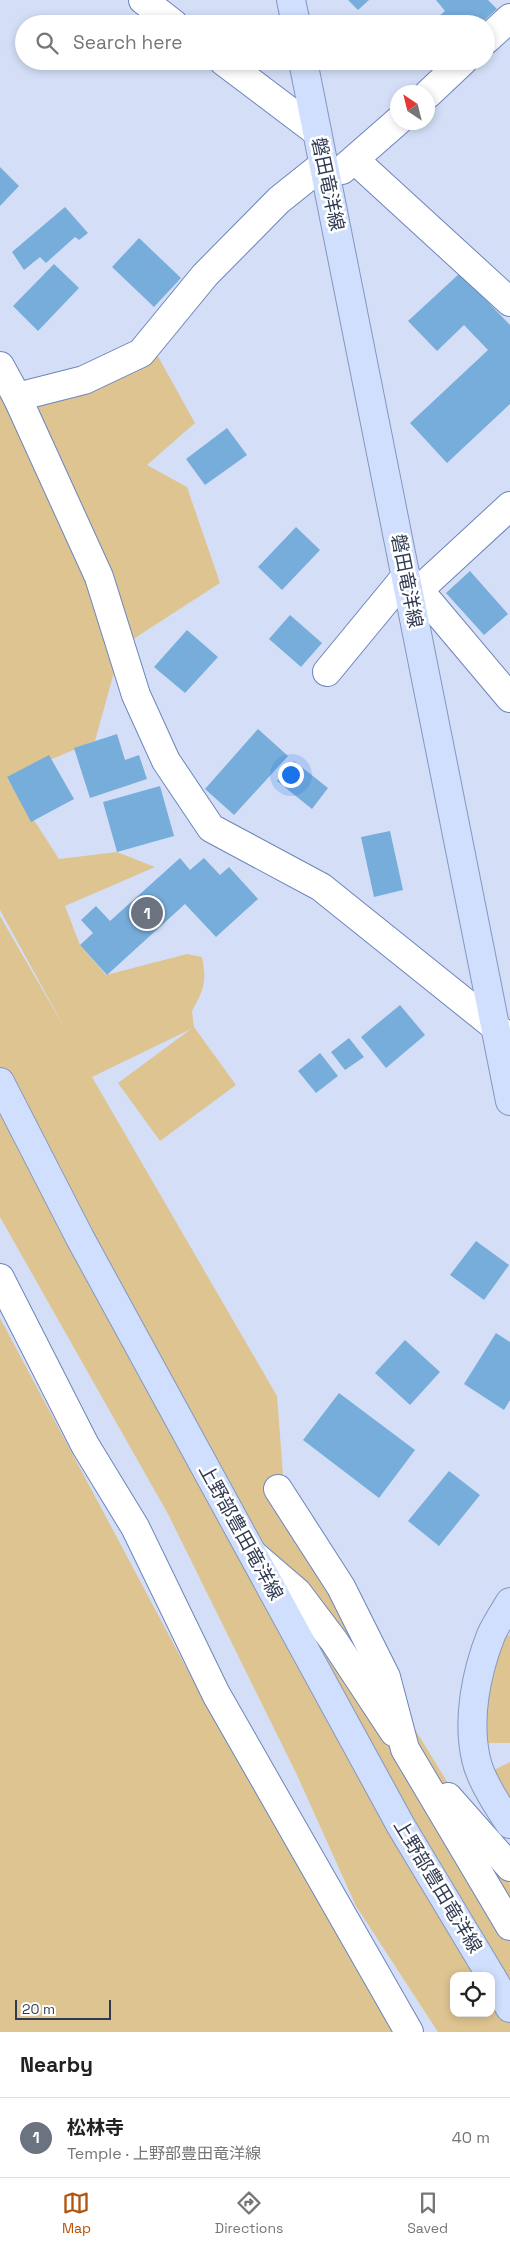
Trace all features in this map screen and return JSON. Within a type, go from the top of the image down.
[{"type":"main road","points":[[292,0],[294,15]]},
{"type":"main road","name":"磐田竜洋線","points":[[305,70],[502,1032],[510,1101]]},
{"type":"main road","name":"上野部豊田竜洋線","points":[[0,1082],[80,1238],[401,1826],[489,1972]]},
{"type":"main road","points":[[510,1602],[491,1634],[476,1687],[472,1727],[476,1761],[498,1806],[510,1824]]},
{"type":"main road","name":"上野部豊田竜洋線","points":[[495,1983],[510,2008]]},
{"type":"street","points":[[143,0],[162,15]]},
{"type":"street","points":[[495,32],[510,18]]},
{"type":"street","points":[[235,70],[317,132]]},
{"type":"street","points":[[435,87],[453,70]]},
{"type":"street","points":[[17,397],[84,380],[141,353],[205,275],[279,200],[326,172],[356,160],[390,128]]},
{"type":"street","points":[[356,160],[510,302]]},
{"type":"street","points":[[0,366],[17,397],[99,577],[136,695],[166,761],[211,828],[321,887],[502,1032]]},
{"type":"street","points":[[327,672],[412,586],[510,506]]},
{"type":"street","points":[[412,586],[510,698]]},
{"type":"street","points":[[0,1278],[85,1445],[135,1527],[216,1694],[410,2032]]},
{"type":"street","points":[[278,1489],[341,1587],[386,1677],[405,1749],[510,1867]]},
{"type":"street","points":[[253,1555],[297,1592],[334,1641],[405,1749],[510,1926]]},
{"type":"shaded area","points":[[150,342],[195,423],[147,465],[187,487],[220,583],[121,647],[95,741],[7,778],[59,859],[117,852],[155,867],[65,906],[80,945],[106,975],[187,954],[202,957],[204,979],[202,991],[192,1011],[194,1027],[236,1085],[160,1141],[118,1083],[191,1029],[92,1077],[277,1396],[283,1475],[389,1687],[510,1884],[510,2032],[438,2032],[356,1906],[297,1775],[168,1514],[0,1217],[0,916],[67,1032],[0,910],[0,372],[30,394]]},
{"type":"shaded area","points":[[0,1318],[204,1701],[397,2032],[0,2032]]},
{"type":"shaded area","points":[[510,1635],[510,1743],[487,1743],[476,1687],[489,1643]]},
{"type":"shaded area","points":[[510,1762],[510,1798],[494,1770]]},
{"type":"building","points":[[348,0],[369,0],[358,10]]},
{"type":"building","points":[[436,0],[488,0],[497,9],[490,15],[440,15],[445,11]]},
{"type":"building","points":[[0,167],[19,186],[0,206]]},
{"type":"building","points":[[65,207],[88,233],[79,240],[75,237],[46,263],[40,257],[24,270],[12,252]]},
{"type":"building","points":[[139,238],[181,278],[154,307],[112,267]]},
{"type":"building","points":[[54,264],[79,288],[38,331],[13,306]]},
{"type":"building","points":[[460,273],[510,325],[510,404],[447,463],[410,423],[488,350],[464,325],[437,351],[408,321]]},
{"type":"building","points":[[227,428],[247,455],[205,485],[186,459]]},
{"type":"building","points":[[296,527],[320,550],[282,590],[258,567]]},
{"type":"building","points":[[470,571],[508,614],[484,635],[446,593]]},
{"type":"building","points":[[290,615],[322,643],[301,667],[269,639]]},
{"type":"building","points":[[187,630],[218,657],[185,693],[154,667]]},
{"type":"building","points":[[258,729],[288,756],[234,815],[205,789]]},
{"type":"building","points":[[117,734],[125,760],[139,755],[147,779],[90,798],[74,748]]},
{"type":"building","points":[[49,755],[74,799],[31,822],[7,777]]},
{"type":"building","points":[[294,761],[328,788],[312,809],[277,781]]},
{"type":"building","points":[[160,786],[174,836],[117,852],[103,802]]},
{"type":"building","points":[[390,831],[403,890],[374,897],[361,837]]},
{"type":"building","points":[[180,858],[190,870],[204,858],[220,875],[229,867],[258,899],[216,937],[185,904],[107,975],[80,945],[93,933],[81,920],[96,906],[110,921]]},
{"type":"building","points":[[400,1005],[425,1035],[386,1068],[361,1037]]},
{"type":"building","points":[[349,1038],[364,1057],[345,1070],[331,1052]]},
{"type":"building","points":[[320,1053],[338,1076],[316,1093],[298,1071]]},
{"type":"building","points":[[476,1241],[509,1265],[484,1300],[450,1275]]},
{"type":"building","points":[[496,1333],[510,1342],[510,1400],[504,1410],[464,1384]]},
{"type":"building","points":[[405,1340],[440,1372],[410,1405],[375,1373]]},
{"type":"building","points":[[339,1393],[415,1450],[379,1498],[303,1440]]},
{"type":"building","points":[[449,1471],[480,1495],[439,1546],[408,1521]]},
{"type":"place","name":"松林寺","points":[[147,913]]}]
